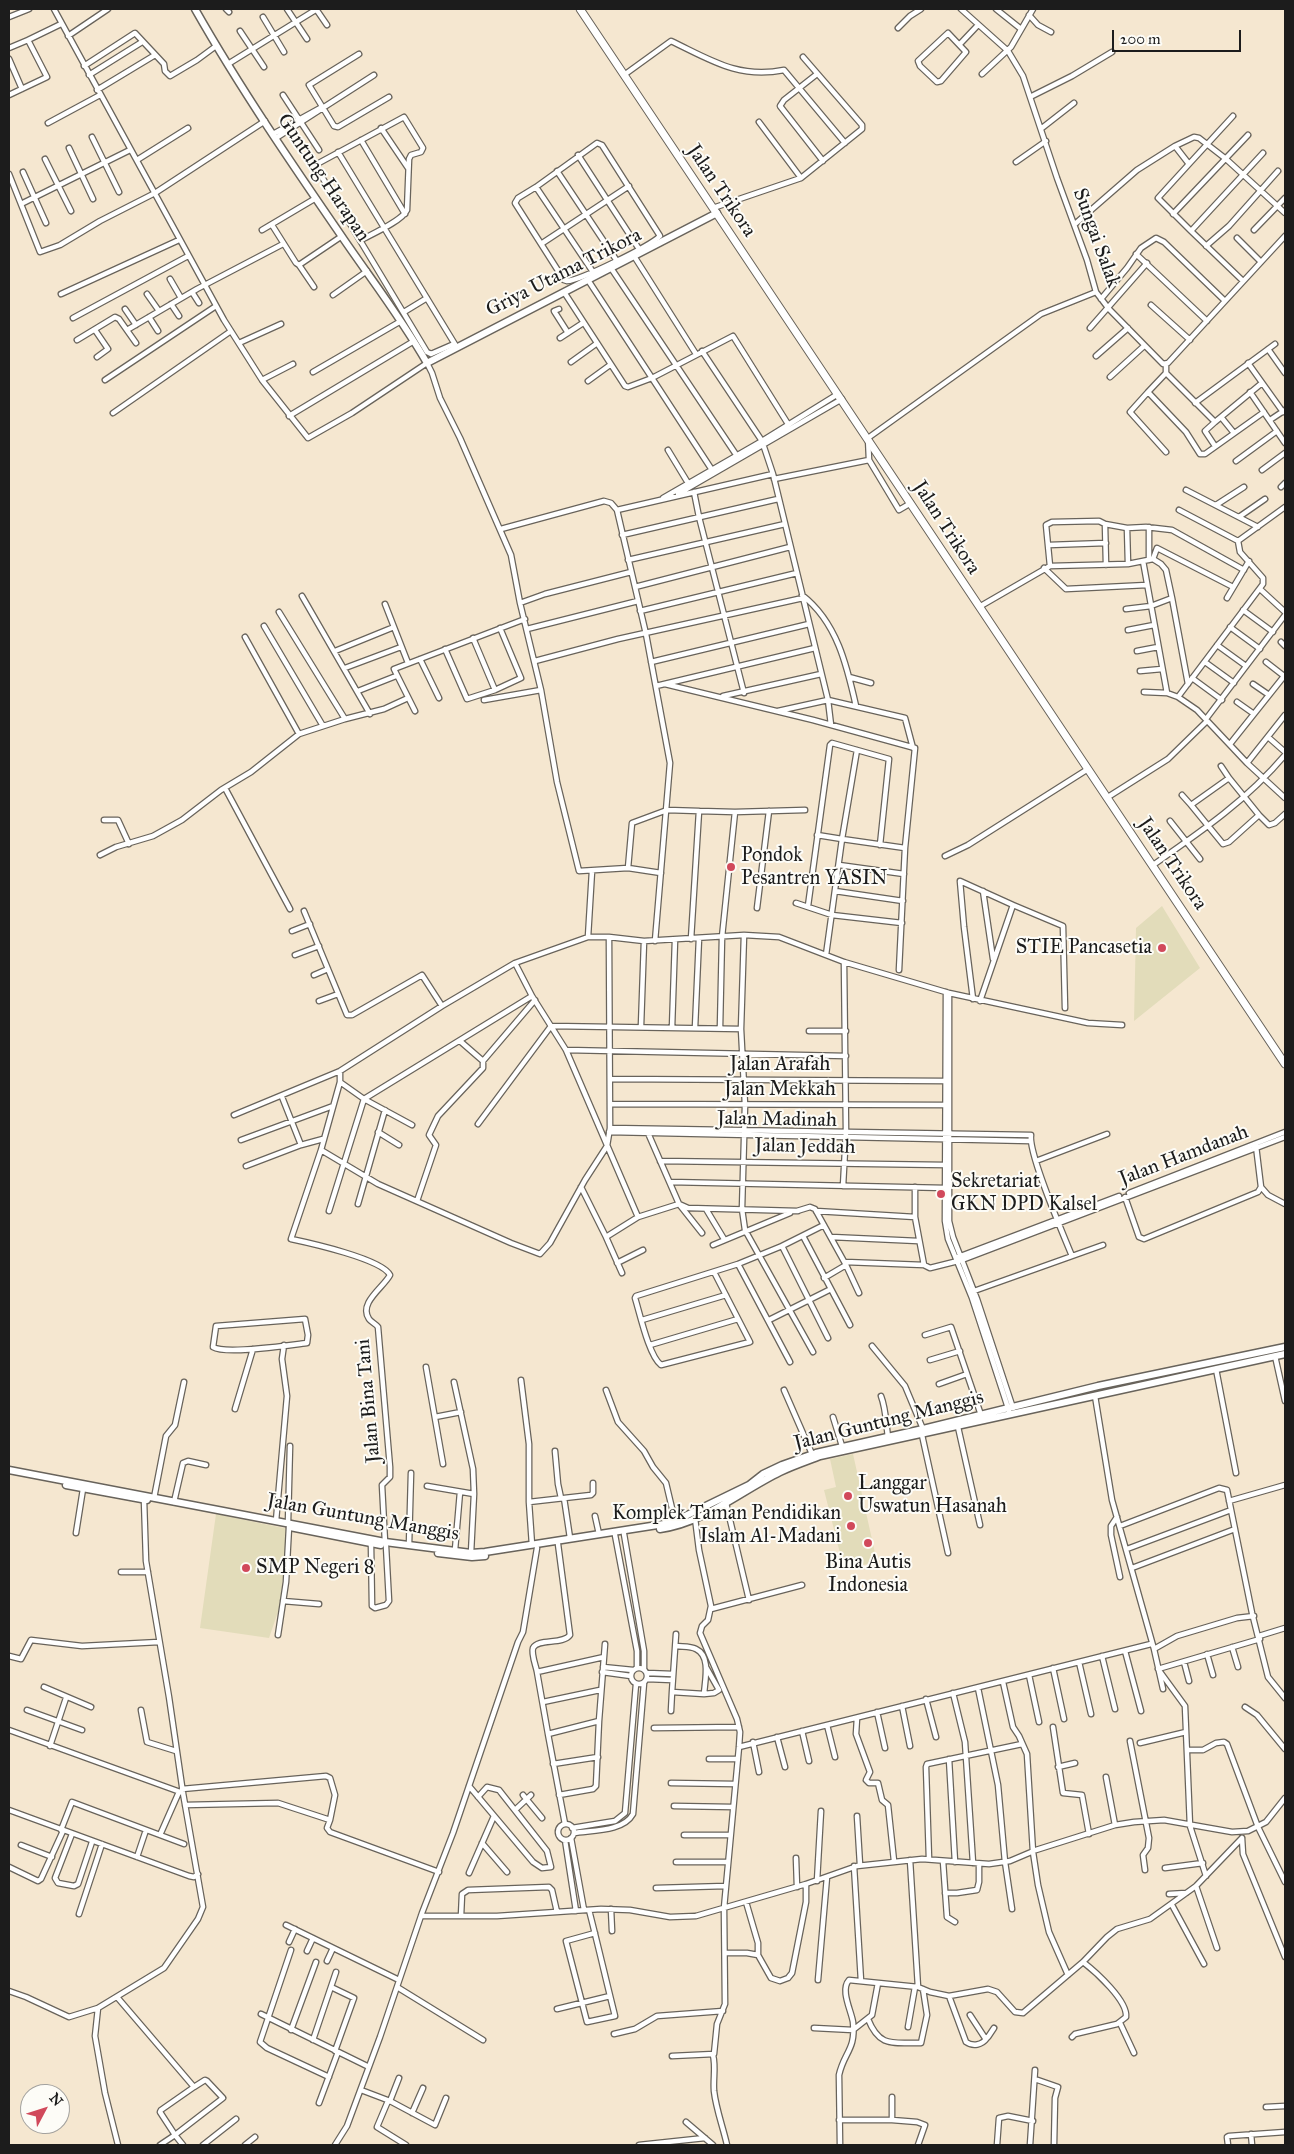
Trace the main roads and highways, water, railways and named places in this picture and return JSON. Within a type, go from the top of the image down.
[{"type":"main road","name":"Jalan Trikora","points":[[580,9],[1285,1064]]},
{"type":"place","name":"Pondok Pesantren YASIN","points":[[731,867]]},
{"type":"place","name":"STIE Pancasetia","points":[[1162,948]]},
{"type":"place","name":"Sekretariat GKN DPD Kalsel","points":[[941,1194]]},
{"type":"place","name":"Langgar Uswatun Hasanah","points":[[848,1496]]},
{"type":"place","name":"Komplek Taman Pendidikan Islam Al-Madani","points":[[851,1526]]},
{"type":"place","name":"Bina Autis Indonesia","points":[[868,1543]]},
{"type":"place","name":"SMP Negeri 8","points":[[246,1568]]}]
